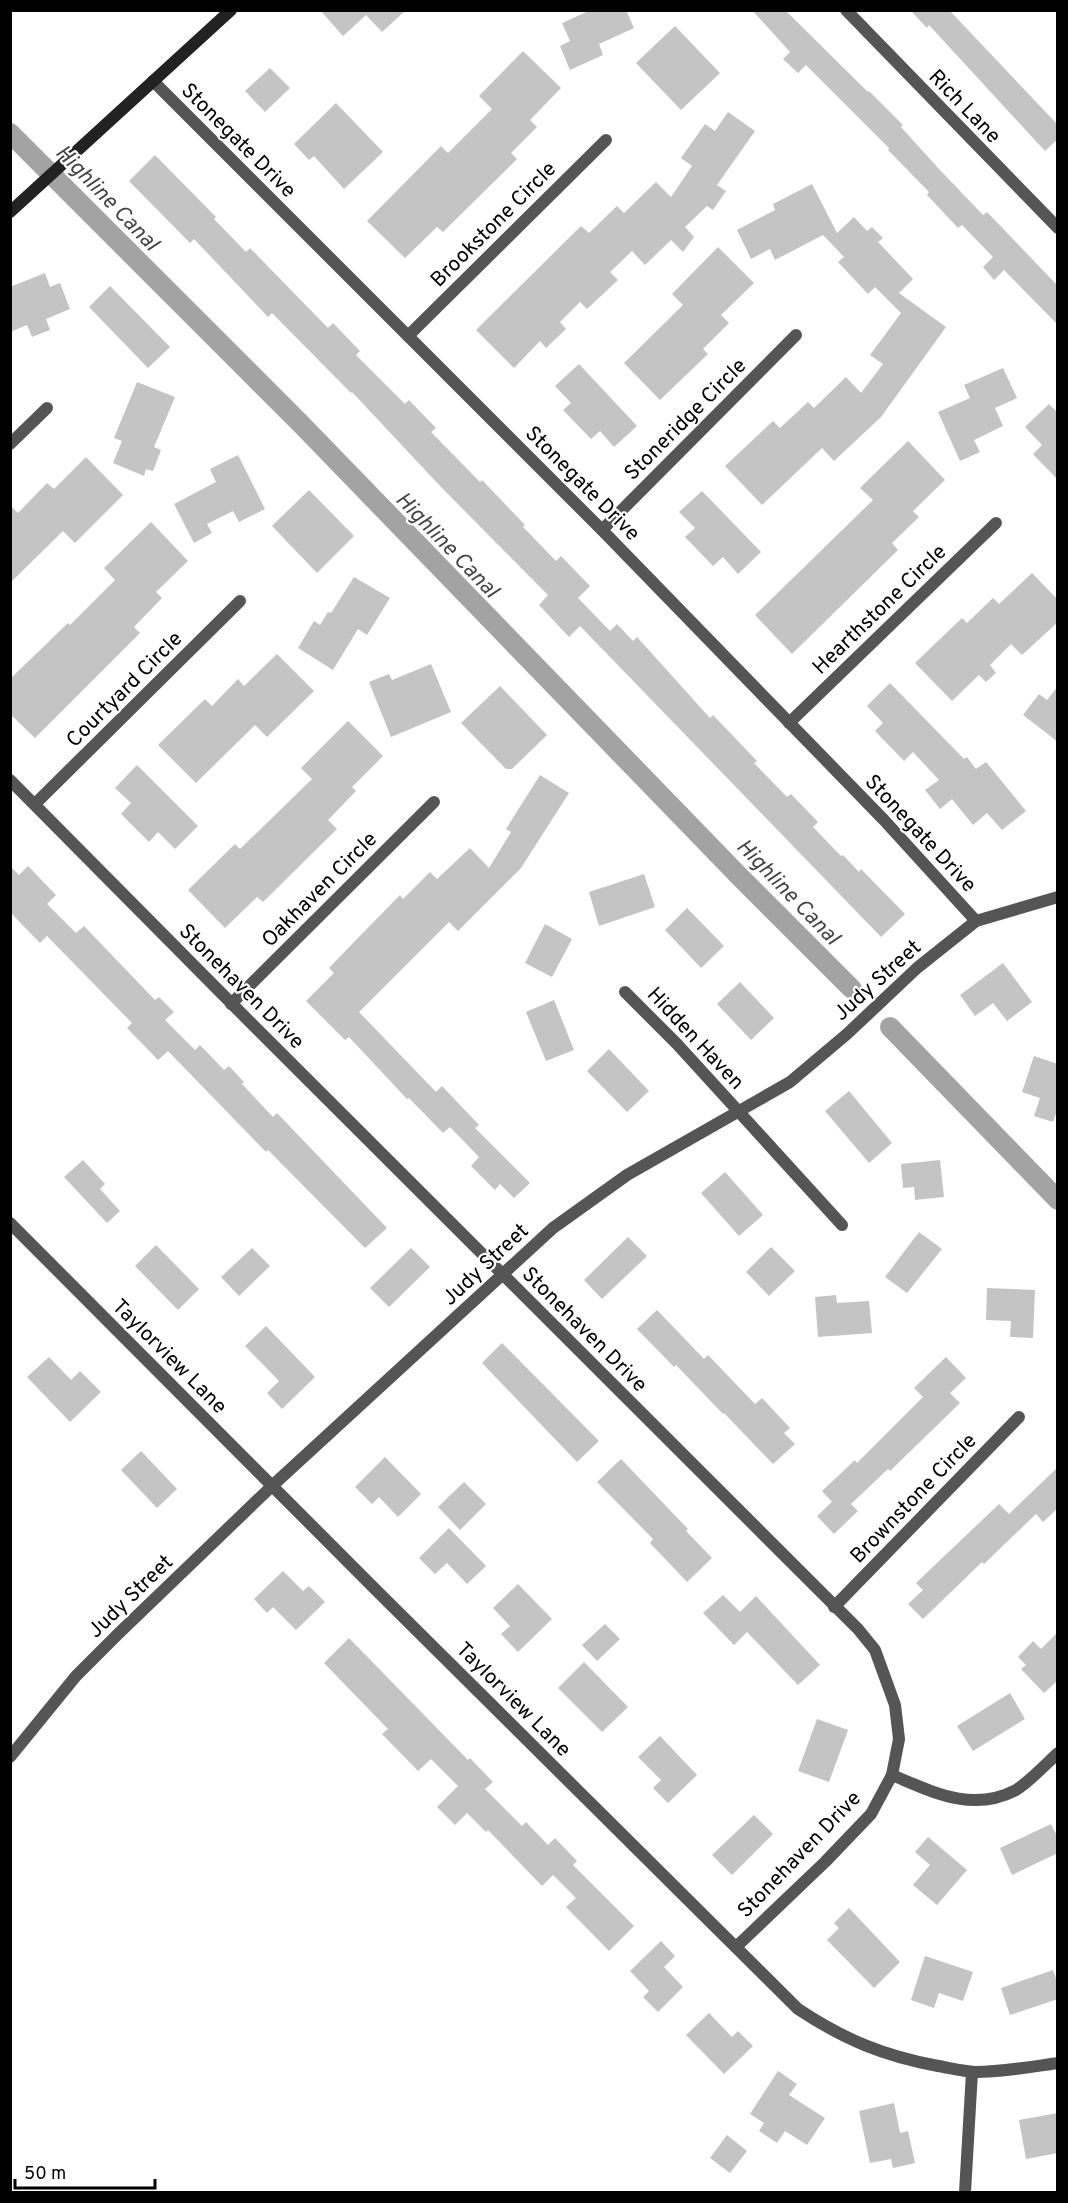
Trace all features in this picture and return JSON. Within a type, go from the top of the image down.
[{"type":"main road","points":[[10,212],[231,10]]},
{"type":"street","name":"Rich Lane","points":[[846,10],[1058,228]]},
{"type":"street","name":"Stonegate Drive","points":[[153,81],[602,530],[884,820],[976,921]]},
{"type":"street","name":"Brookstone Circle","points":[[408,336],[606,140]]},
{"type":"street","name":"Stoneridge Circle","points":[[602,530],[796,335]]},
{"type":"street","points":[[10,444],[47,408]]},
{"type":"street","name":"Hearthstone Circle","points":[[789,723],[996,523]]},
{"type":"street","name":"Courtyard Circle","points":[[35,804],[240,601]]},
{"type":"street","name":"Stonehaven Drive","points":[[10,780],[231,1004],[858,1629],[875,1650],[895,1705],[899,1739],[892,1775],[871,1814],[825,1862],[736,1947]]},
{"type":"street","name":"Oakhaven Circle","points":[[231,1004],[434,802]]},
{"type":"street","name":"Judy Street","points":[[10,1756],[76,1676],[273,1486],[553,1228],[627,1175],[790,1082],[847,1034],[917,968],[976,921],[1058,897]]},
{"type":"street","name":"Hidden Haven","points":[[625,992],[677,1044],[842,1225]]},
{"type":"street","name":"Taylorview Lane","points":[[10,1223],[798,2009],[829,2029],[866,2047],[902,2059],[972,2072],[1058,2063]]},
{"type":"street","name":"Brownstone Circle","points":[[834,1607],[1019,1417]]},
{"type":"street","points":[[892,1775],[942,1795],[965,1801],[986,1800],[1016,1790],[1058,1753]]},
{"type":"street","points":[[965,2193],[972,2072]]},
{"type":"building","points":[[320,10],[406,10],[382,32],[366,15],[343,36]]},
{"type":"building","points":[[591,10],[626,10],[634,28],[599,44],[603,55],[570,70],[560,46],[570,41],[562,23]]},
{"type":"building","points":[[752,10],[785,10],[903,125],[901,127],[983,215],[987,212],[1058,286],[1058,325],[1004,270],[994,280],[983,267],[993,257],[962,225],[958,228],[927,195],[929,192],[888,150],[889,148],[806,65],[798,73],[783,59],[790,52]]},
{"type":"building","points":[[910,10],[949,10],[1058,125],[1058,139],[1045,151],[929,25],[927,28]]},
{"type":"building","points":[[675,26],[720,73],[681,110],[636,63]]},
{"type":"building","points":[[523,51],[561,88],[530,120],[537,127],[511,153],[517,159],[443,232],[437,227],[405,258],[367,221],[441,146],[448,153],[492,109],[479,96]]},
{"type":"building","points":[[270,68],[290,88],[265,112],[245,91]]},
{"type":"building","points":[[336,103],[383,152],[344,189],[314,156],[309,160],[294,144]]},
{"type":"building","points":[[728,112],[755,131],[717,185],[726,191],[713,210],[707,206],[685,227],[694,237],[683,252],[671,240],[645,265],[632,251],[610,272],[618,280],[587,309],[580,302],[560,322],[566,329],[546,348],[540,341],[514,368],[476,330],[581,226],[589,233],[617,206],[624,213],[656,182],[671,197],[692,166],[681,158],[705,124],[715,131]]},
{"type":"building","points":[[155,155],[216,217],[214,219],[246,252],[250,248],[328,328],[333,323],[360,351],[356,355],[405,404],[409,400],[436,428],[431,432],[480,482],[482,480],[556,561],[561,556],[590,586],[578,598],[610,631],[617,624],[633,641],[637,637],[710,718],[713,715],[757,761],[754,763],[787,797],[791,794],[818,822],[813,827],[841,856],[843,855],[859,872],[861,869],[905,914],[881,937],[580,626],[569,637],[539,605],[548,595],[441,487],[352,392],[272,313],[268,317],[194,239],[190,243],[129,181]]},
{"type":"building","points":[[812,184],[837,233],[854,217],[867,231],[872,227],[883,238],[878,242],[913,279],[899,293],[946,327],[881,417],[834,461],[822,448],[762,505],[725,466],[773,421],[780,428],[808,402],[814,408],[846,377],[861,393],[883,364],[870,355],[901,313],[875,287],[868,294],[838,262],[844,257],[823,235],[775,260],[770,249],[751,259],[737,230],[775,210],[773,204]]},
{"type":"building","points":[[718,247],[754,283],[721,315],[729,323],[703,349],[708,354],[660,400],[624,363],[683,305],[672,294]]},
{"type":"building","points":[[45,273],[50,287],[60,283],[70,309],[46,319],[50,330],[32,337],[27,325],[10,332],[10,287]]},
{"type":"building","points":[[110,286],[170,347],[148,368],[89,307]]},
{"type":"building","points":[[579,364],[637,426],[614,447],[600,431],[591,439],[563,410],[571,403],[555,386]]},
{"type":"building","points":[[1003,368],[1017,398],[995,408],[1003,426],[974,440],[980,452],[960,461],[938,412],[970,398],[964,385]]},
{"type":"building","points":[[137,382],[175,397],[154,447],[161,450],[153,471],[146,469],[144,476],[113,463],[122,441],[114,438]]},
{"type":"building","points":[[1049,404],[1058,413],[1058,480],[1033,454],[1042,445],[1025,427]]},
{"type":"building","points":[[908,441],[945,480],[913,511],[919,517],[892,543],[898,550],[792,654],[755,615],[873,500],[860,488]]},
{"type":"building","points":[[238,455],[265,509],[239,522],[233,511],[207,524],[212,533],[194,543],[174,504],[216,482],[210,469]]},
{"type":"building","points":[[86,457],[123,495],[75,543],[63,531],[10,583],[10,505],[18,513],[47,483],[54,489]]},
{"type":"building","points":[[309,490],[354,536],[317,573],[272,526]]},
{"type":"building","points":[[702,491],[761,552],[738,574],[723,557],[713,566],[685,537],[695,528],[679,512]]},
{"type":"building","points":[[151,522],[188,561],[156,592],[162,598],[134,627],[140,633],[35,738],[10,714],[10,679],[68,623],[70,625],[115,580],[104,568]]},
{"type":"building","points":[[1032,573],[1058,600],[1058,622],[1022,655],[1011,644],[990,665],[996,673],[986,682],[979,675],[952,701],[915,663],[962,618],[967,623],[993,598],[999,604]]},
{"type":"building","points":[[354,577],[390,598],[367,635],[358,629],[333,670],[298,648],[314,621],[320,625],[328,612],[331,613]]},
{"type":"building","points":[[277,654],[314,691],[267,737],[255,725],[196,783],[158,745],[205,699],[212,706],[238,679],[244,686]]},
{"type":"building","points":[[431,664],[451,712],[391,737],[369,682],[389,674],[392,680]]},
{"type":"building","points":[[890,683],[964,759],[967,757],[976,769],[986,762],[1026,811],[1002,830],[987,813],[973,825],[952,799],[940,809],[925,790],[939,780],[913,752],[904,761],[875,731],[883,723],[867,706]]},
{"type":"building","points":[[500,686],[547,735],[512,769],[506,769],[461,723]]},
{"type":"building","points":[[1058,686],[1058,742],[1023,715],[1039,694],[1047,700]]},
{"type":"building","points":[[348,721],[383,756],[352,787],[356,791],[328,820],[337,829],[263,902],[257,897],[225,928],[188,890],[235,844],[240,849],[312,779],[301,768]]},
{"type":"building","points":[[137,765],[198,826],[175,849],[158,832],[149,842],[121,814],[131,803],[115,788]]},
{"type":"building","points":[[540,775],[569,793],[521,868],[458,931],[449,922],[359,1012],[436,1092],[442,1086],[479,1125],[475,1128],[530,1183],[514,1198],[500,1184],[495,1190],[471,1166],[479,1157],[450,1127],[443,1133],[409,1098],[407,1099],[349,1037],[345,1040],[306,1001],[334,973],[329,968],[400,895],[403,899],[430,872],[437,879],[470,848],[489,868],[511,832],[506,829]]},
{"type":"building","points":[[10,866],[19,875],[28,866],[56,895],[47,904],[76,933],[84,926],[155,1000],[159,997],[174,1012],[165,1020],[195,1050],[200,1045],[224,1070],[229,1066],[244,1082],[242,1084],[273,1117],[277,1113],[387,1228],[365,1248],[268,1150],[266,1152],[168,1051],[158,1060],[127,1028],[132,1023],[47,936],[40,943],[10,912]]},
{"type":"building","points":[[644,874],[655,907],[599,926],[589,892]]},
{"type":"building","points":[[687,908],[724,946],[701,968],[665,930]]},
{"type":"building","points":[[545,924],[572,939],[552,977],[525,963]]},
{"type":"building","points":[[1003,963],[1032,1002],[1007,1021],[993,1003],[975,1016],[960,995]]},
{"type":"building","points":[[740,982],[774,1018],[751,1040],[717,1004]]},
{"type":"building","points":[[554,1000],[574,1050],[546,1061],[526,1012]]},
{"type":"building","points":[[609,1049],[649,1091],[627,1112],[587,1071]]},
{"type":"building","points":[[1034,1056],[1058,1064],[1058,1108],[1053,1122],[1034,1116],[1040,1098],[1022,1092]]},
{"type":"building","points":[[849,1091],[892,1143],[869,1163],[825,1111]]},
{"type":"building","points":[[83,1160],[105,1184],[100,1189],[120,1211],[107,1223],[64,1177]]},
{"type":"building","points":[[940,1160],[944,1197],[915,1200],[914,1187],[903,1188],[901,1164]]},
{"type":"building","points":[[725,1172],[763,1215],[739,1236],[701,1193]]},
{"type":"building","points":[[919,1232],[942,1249],[907,1293],[885,1277]]},
{"type":"building","points":[[628,1237],[647,1256],[602,1299],[584,1280]]},
{"type":"building","points":[[156,1245],[199,1289],[178,1310],[135,1266]]},
{"type":"building","points":[[771,1247],[795,1271],[769,1296],[746,1272]]},
{"type":"building","points":[[252,1248],[270,1266],[239,1296],[221,1277]]},
{"type":"building","points":[[411,1248],[430,1267],[389,1307],[370,1288]]},
{"type":"building","points":[[987,1288],[1035,1290],[1033,1338],[1010,1337],[1011,1321],[986,1320]]},
{"type":"building","points":[[836,1295],[837,1303],[869,1301],[872,1333],[818,1337],[815,1297]]},
{"type":"building","points":[[657,1310],[704,1359],[708,1355],[755,1404],[762,1398],[790,1428],[784,1433],[795,1444],[773,1464],[676,1365],[674,1367],[637,1329]]},
{"type":"building","points":[[266,1326],[315,1377],[282,1409],[267,1393],[279,1381],[245,1346]]},
{"type":"building","points":[[502,1343],[599,1441],[577,1462],[482,1363]]},
{"type":"building","points":[[49,1357],[71,1380],[80,1371],[101,1392],[70,1422],[27,1377]]},
{"type":"building","points":[[946,1357],[966,1378],[950,1393],[960,1403],[890,1471],[888,1469],[851,1504],[858,1511],[834,1534],[817,1516],[832,1502],[822,1491],[855,1460],[857,1463],[923,1397],[914,1388]]},
{"type":"building","points":[[141,1451],[177,1489],[157,1508],[121,1470]]},
{"type":"building","points":[[385,1457],[421,1494],[398,1517],[379,1497],[372,1504],[355,1487]]},
{"type":"building","points":[[621,1459],[688,1529],[686,1531],[712,1558],[687,1582],[650,1543],[653,1539],[597,1482]]},
{"type":"building","points":[[1058,1467],[1058,1508],[1043,1522],[1036,1514],[923,1619],[908,1604],[923,1590],[916,1583],[999,1504],[1009,1514]]},
{"type":"building","points":[[464,1482],[486,1504],[460,1530],[438,1507]]},
{"type":"building","points":[[449,1528],[486,1566],[467,1584],[447,1563],[435,1574],[419,1558]]},
{"type":"building","points":[[283,1571],[303,1591],[309,1586],[325,1602],[296,1630],[273,1607],[267,1613],[254,1599]]},
{"type":"building","points":[[518,1584],[552,1619],[518,1652],[501,1634],[510,1626],[493,1608]]},
{"type":"building","points":[[723,1595],[740,1612],[756,1596],[820,1665],[798,1685],[747,1632],[734,1645],[703,1613]]},
{"type":"building","points":[[605,1624],[620,1639],[597,1661],[582,1645]]},
{"type":"building","points":[[1058,1632],[1058,1680],[1044,1693],[1021,1669],[1026,1665],[1018,1657],[1033,1641],[1041,1649]]},
{"type":"building","points":[[349,1638],[468,1760],[470,1758],[493,1782],[485,1789],[522,1826],[526,1822],[548,1845],[555,1838],[577,1861],[573,1865],[634,1926],[609,1951],[566,1907],[576,1898],[553,1875],[542,1886],[488,1830],[486,1832],[467,1813],[455,1825],[437,1807],[458,1786],[431,1759],[418,1771],[382,1734],[388,1729],[324,1663]]},
{"type":"building","points":[[584,1662],[628,1707],[602,1732],[558,1688]]},
{"type":"building","points":[[1010,1693],[1025,1719],[973,1751],[957,1726]]},
{"type":"building","points":[[817,1719],[848,1730],[829,1782],[798,1771]]},
{"type":"building","points":[[660,1736],[697,1775],[668,1803],[653,1788],[661,1780],[638,1757]]},
{"type":"building","points":[[754,1815],[773,1834],[732,1875],[712,1855]]},
{"type":"building","points":[[1051,1824],[1058,1838],[1058,1853],[1012,1875],[1000,1848]]},
{"type":"building","points":[[928,1837],[967,1870],[937,1905],[913,1885],[930,1865],[915,1852]]},
{"type":"building","points":[[849,1908],[900,1962],[874,1988],[827,1940],[839,1928],[834,1923]]},
{"type":"building","points":[[661,1941],[675,1956],[664,1967],[683,1987],[658,2012],[643,1997],[649,1991],[630,1971]]},
{"type":"building","points":[[925,1956],[973,1972],[963,2001],[939,1993],[934,2008],[911,2000]]},
{"type":"building","points":[[1053,1970],[1058,1984],[1058,1999],[1010,2015],[1001,1988]]},
{"type":"building","points":[[709,2013],[732,2037],[738,2031],[753,2046],[724,2074],[686,2035]]},
{"type":"building","points":[[778,2071],[797,2084],[789,2095],[825,2118],[807,2145],[785,2131],[777,2143],[759,2131],[764,2123],[750,2114]]},
{"type":"building","points":[[894,2103],[900,2133],[908,2131],[915,2163],[893,2168],[891,2159],[870,2163],[859,2111]]},
{"type":"building","points":[[1058,2113],[1058,2153],[1026,2159],[1019,2120]]},
{"type":"building","points":[[727,2135],[747,2151],[730,2173],[710,2158]]},
{"type":"waterway","name":"Highline Canal","points":[[10,133],[301,424],[740,877],[852,989]]},
{"type":"waterway","points":[[890,1027],[1058,1200]]}]
